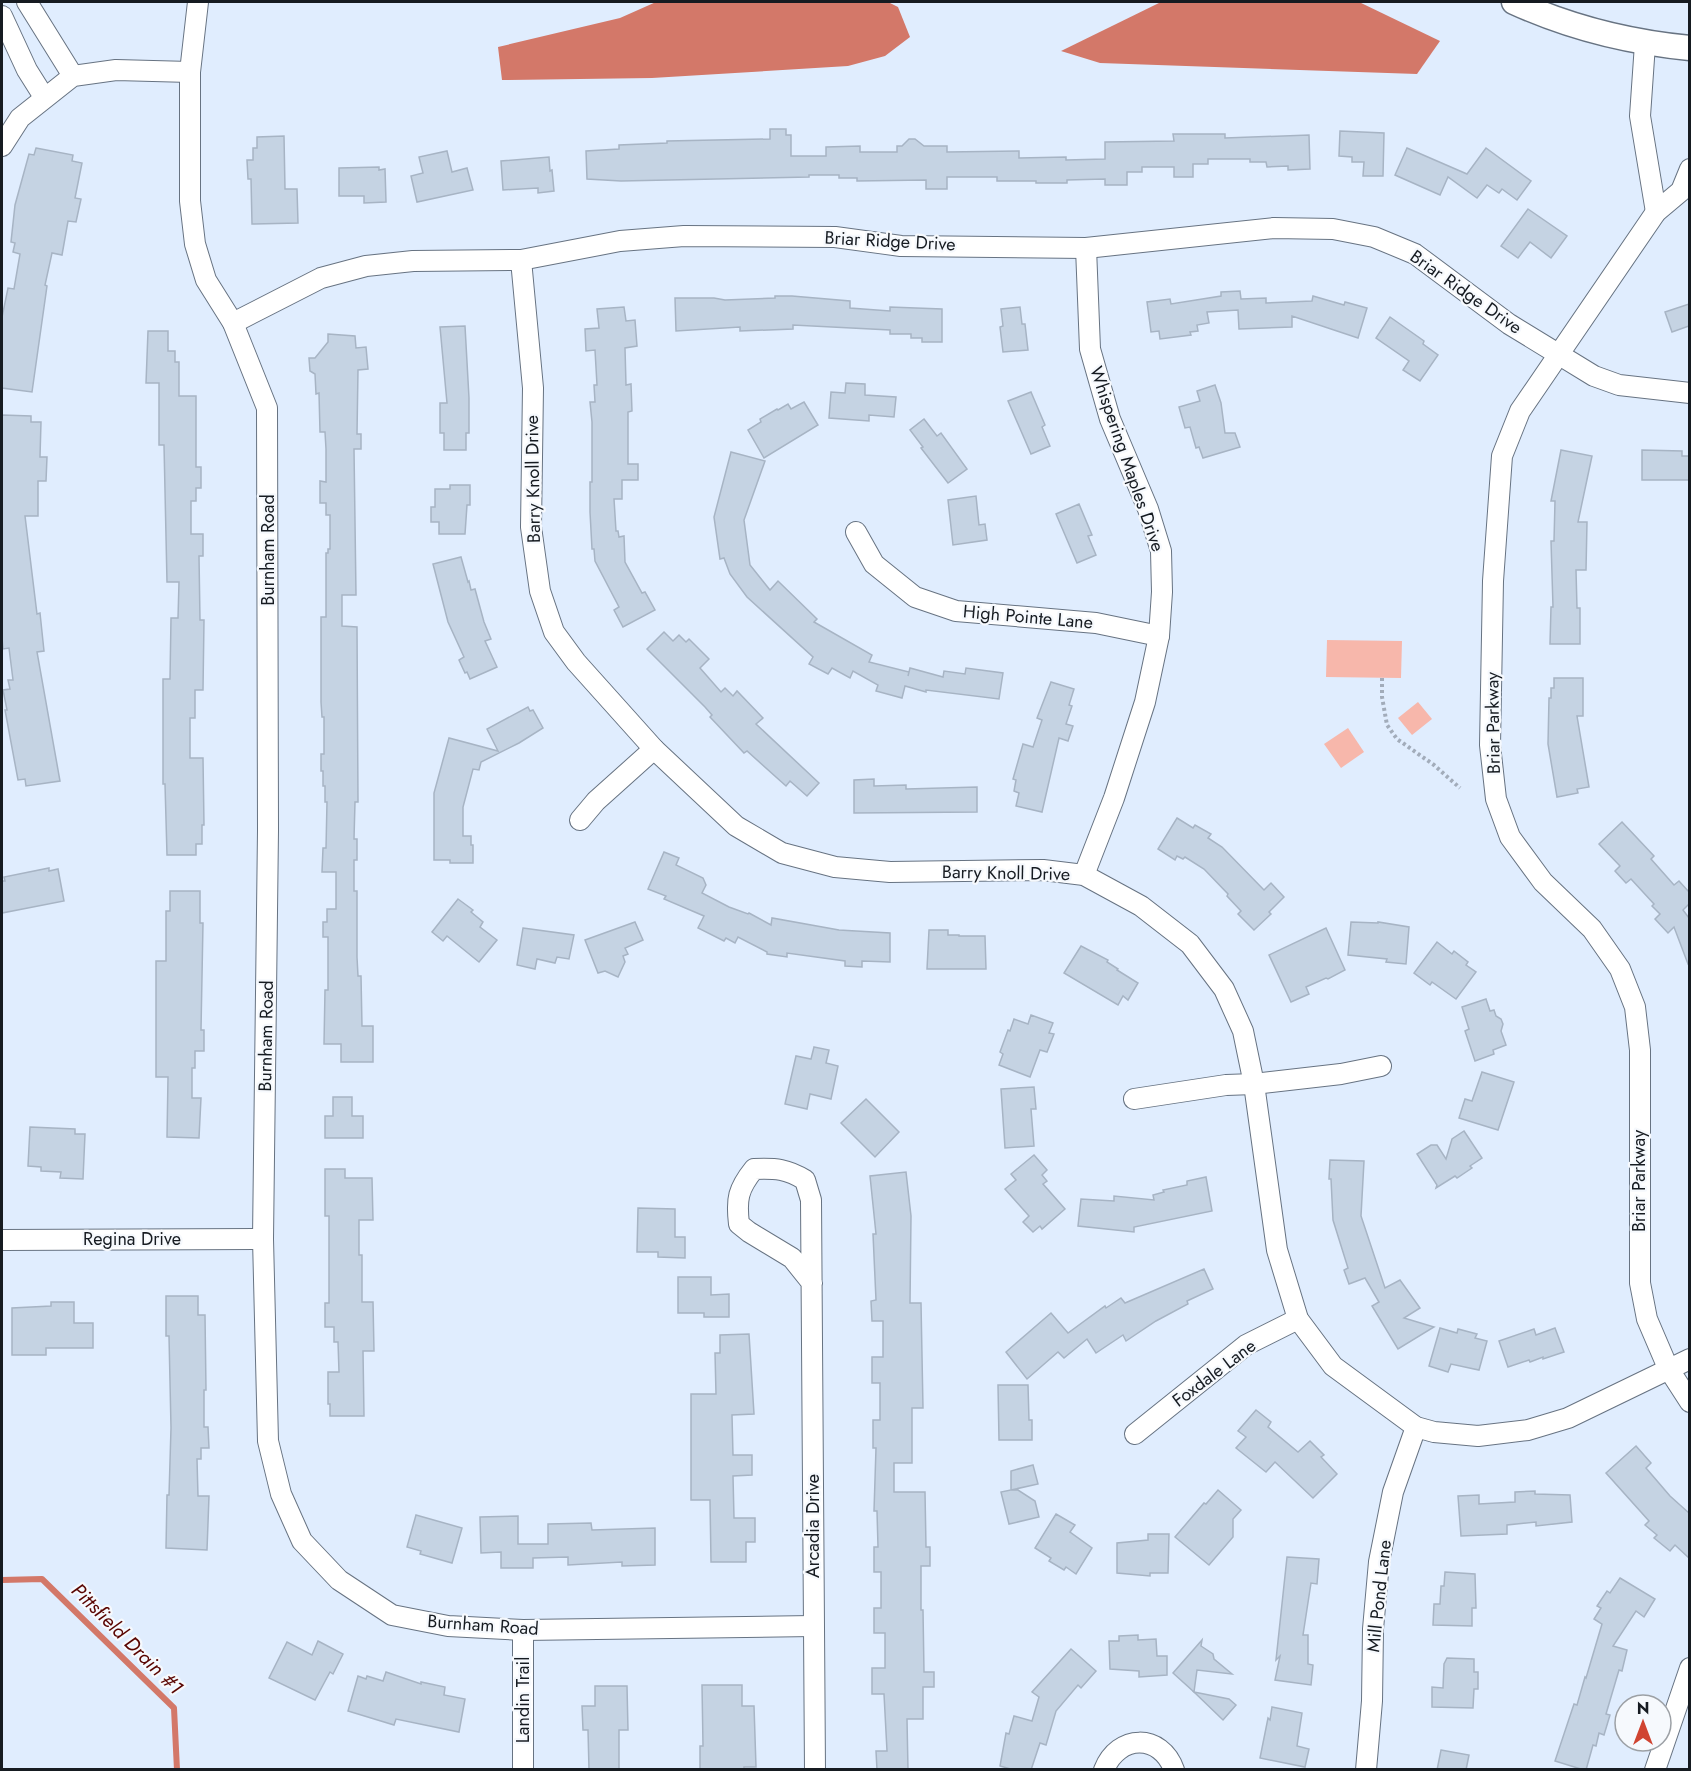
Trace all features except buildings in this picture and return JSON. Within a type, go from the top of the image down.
[{"type":"street","points":[[27,2],[73,76]]},
{"type":"street","name":"Burnham Road","points":[[198,2],[190,72],[190,201],[195,244],[206,280],[233,323],[267,408],[268,830],[263,1239],[268,1441],[280,1494],[302,1541],[339,1580],[392,1615],[448,1626],[523,1630],[813,1626]]},
{"type":"street","points":[[1514,2],[1576,27],[1645,44],[1689,48]]},
{"type":"street","points":[[2,16],[27,70],[44,97]]},
{"type":"street","points":[[1645,44],[1640,116],[1656,213]]},
{"type":"street","points":[[2,146],[20,118],[73,76],[116,70],[190,72]]},
{"type":"street","name":"Briar Parkway","points":[[1689,169],[1681,191],[1656,213],[1520,411],[1502,456],[1493,581],[1490,745],[1496,799],[1510,837],[1543,882],[1592,929],[1620,969],[1635,1007],[1640,1050],[1640,1283],[1647,1319],[1668,1368],[1689,1402]]},
{"type":"street","name":"Briar Ridge Drive","points":[[233,323],[321,278],[366,266],[413,261],[521,260],[620,241],[684,236],[835,237],[901,246],[1086,248],[1274,228],[1333,230],[1374,237],[1415,254],[1509,324],[1594,376],[1619,385],[1689,393]]},
{"type":"street","name":"Whispering Maples Drive","points":[[1084,876],[1114,798],[1145,702],[1159,636],[1162,592],[1161,551],[1148,509],[1110,419],[1090,349],[1086,248]]},
{"type":"street","name":"Barry Knoll Drive","points":[[521,260],[533,388],[531,526],[540,591],[554,632],[576,662],[654,749],[736,826],[782,853],[835,867],[890,872],[1043,870],[1084,876],[1141,906],[1190,944],[1224,989],[1243,1031],[1254,1084],[1277,1250],[1298,1319],[1333,1366],[1416,1426],[1434,1432],[1478,1436],[1528,1430],[1568,1418],[1689,1359]]},
{"type":"street","name":"High Pointe Lane","points":[[856,532],[874,564],[915,597],[956,611],[1096,623],[1159,636]]},
{"type":"street","points":[[580,819],[596,801],[654,749]]},
{"type":"street","points":[[1134,1099],[1227,1085],[1341,1074],[1381,1066]]},
{"type":"street","name":"Arcadia Drive","points":[[812,1283],[792,1258],[739,1224],[738,1196],[754,1169],[771,1168],[792,1172],[805,1180],[811,1200],[812,1283],[813,1626],[815,1770]]},
{"type":"street","name":"Regina Drive","points":[[2,1240],[263,1239]]},
{"type":"street","name":"Foxdale Lane","points":[[1135,1434],[1246,1345],[1298,1319]]},
{"type":"street","name":"Mill Pond Lane","points":[[1366,1770],[1372,1701],[1373,1629],[1379,1562],[1393,1492],[1416,1426]]},
{"type":"street","name":"Landin Trail","points":[[523,1630],[523,1770]]},
{"type":"street","points":[[1655,1770],[1689,1668]]},
{"type":"street","points":[[1104,1770],[1110,1757],[1130,1743],[1154,1745],[1164,1752],[1174,1770]]},
{"type":"path","points":[[1382,678],[1382,697],[1387,724],[1397,739],[1434,765],[1460,788]]},
{"type":"shaded area","points":[[656,2],[888,2],[898,7],[910,37],[885,56],[848,66],[652,78],[502,80],[498,47],[620,18]]},
{"type":"shaded area","points":[[1161,2],[1359,2],[1440,41],[1417,74],[1100,63],[1061,51]]},
{"type":"shaded area","points":[[1327,640],[1402,641],[1401,678],[1326,677]]},
{"type":"shaded area","points":[[1418,702],[1432,719],[1412,735],[1398,718]]},
{"type":"shaded area","points":[[1348,728],[1364,752],[1341,768],[1324,744]]},
{"type":"waterway","name":"Pittsfield Drain #1","points":[[2,1580],[42,1579],[174,1708],[177,1770]]}]
